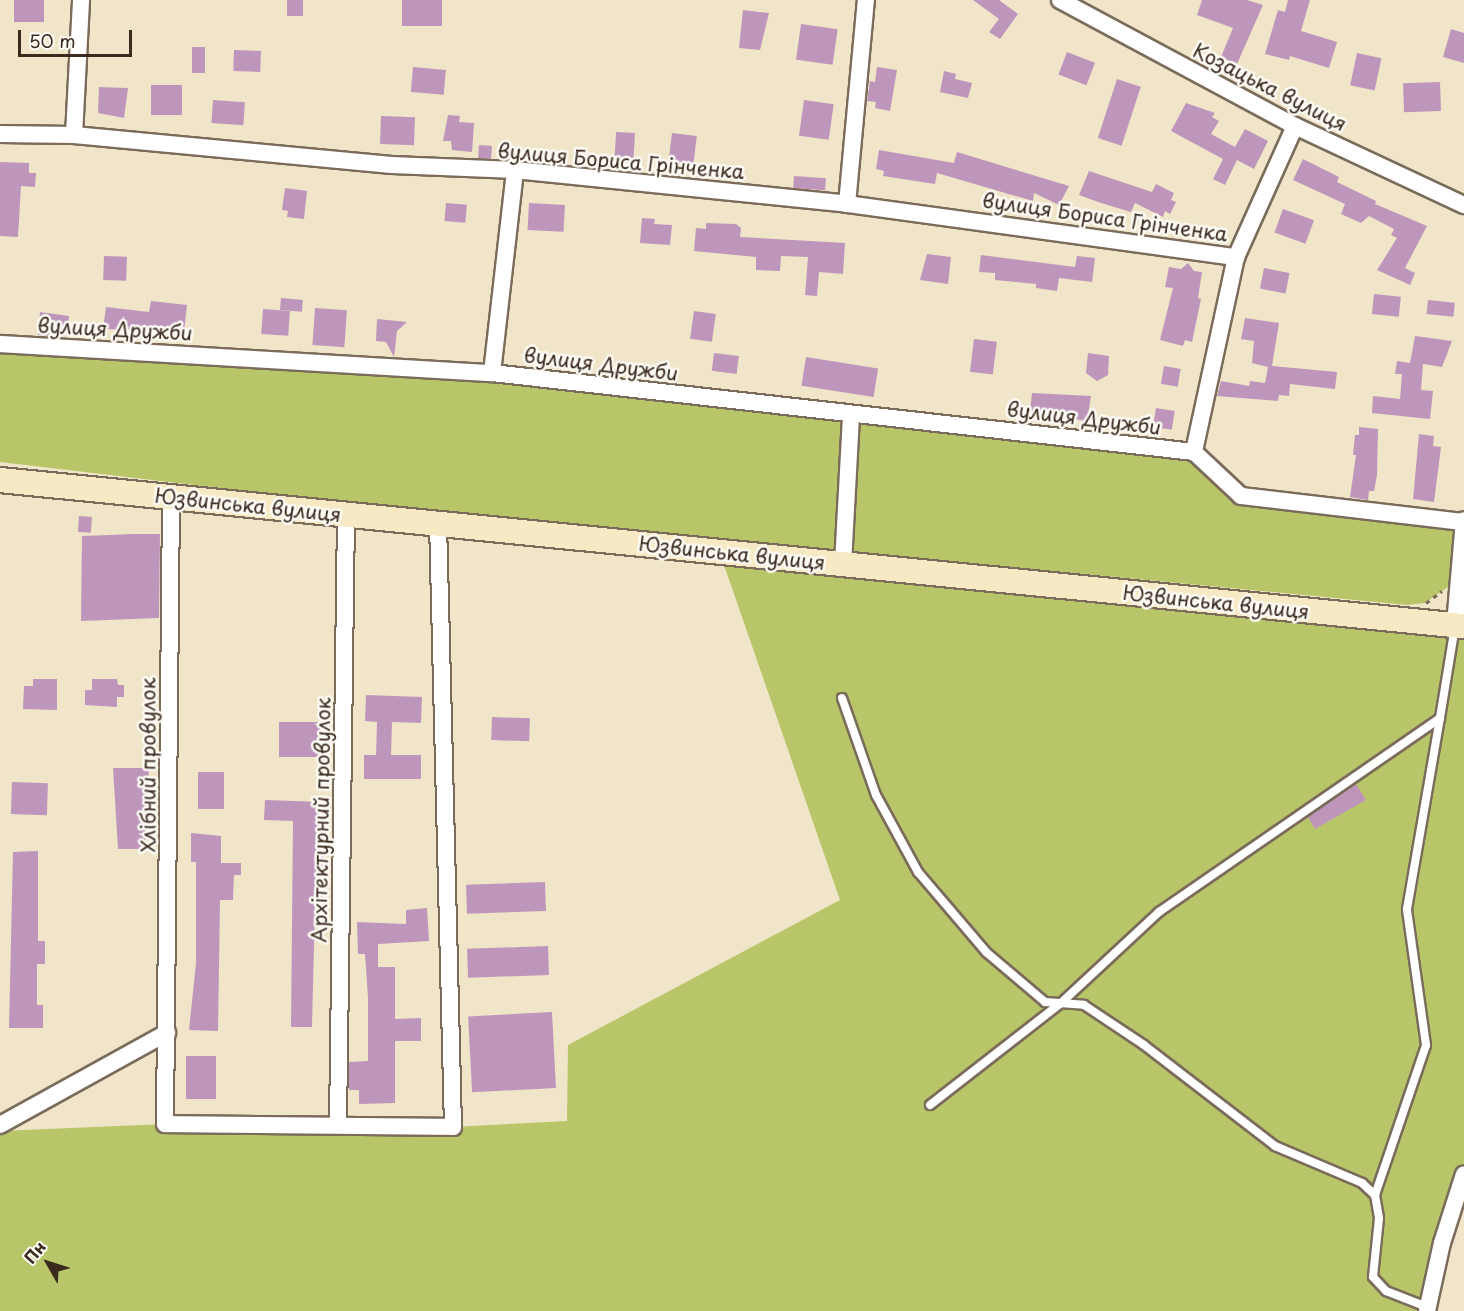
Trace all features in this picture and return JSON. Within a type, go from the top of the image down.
[{"type":"main road","name":"Юзвинська вулиця","points":[[0,480],[1459,626]]},
{"type":"street","points":[[74,135],[81,0]]},
{"type":"street","points":[[848,204],[866,0]]},
{"type":"street","name":"Козацька вулиця","points":[[1060,0],[1295,126],[1464,205]]},
{"type":"street","points":[[1295,126],[1236,257],[1194,452],[1241,496],[1464,521],[1459,626]]},
{"type":"street","name":"вулиця Бориса Грінченка","points":[[0,134],[74,135],[392,165],[515,170],[848,204],[1236,257]]},
{"type":"street","points":[[492,373],[515,170]]},
{"type":"street","name":"вулиця Дружби","points":[[0,344],[492,373],[1194,452]]},
{"type":"street","points":[[843,564],[851,414]]},
{"type":"street","name":"Хлібний провулок","points":[[171,498],[165,1124],[338,1125]]},
{"type":"street","name":"Архітектурний провулок","points":[[338,1125],[346,515]]},
{"type":"street","points":[[338,1125],[453,1127],[438,524]]},
{"type":"street","points":[[0,1125],[167,1033]]},
{"type":"street","points":[[1427,1309],[1464,1174]]},
{"type":"lane","points":[[1427,1309],[1386,1291],[1373,1277],[1379,1218],[1375,1195],[1426,1045],[1407,909],[1440,718],[1459,626]]},
{"type":"lane","points":[[842,698],[876,795],[918,872],[986,952],[1045,1002],[1084,1005],[1215,1096],[1275,1146],[1362,1183],[1375,1195]]},
{"type":"lane","points":[[930,1106],[1061,1004],[1159,912],[1440,718]]},
{"type":"green space","points":[[0,344],[492,373],[1194,452],[1241,496],[1464,522],[1459,587],[1448,587],[1425,603],[1407,605],[346,503],[0,462]]},
{"type":"green space","points":[[724,565],[1464,639],[1464,1174],[1427,1311],[0,1311],[0,1131],[165,1124],[453,1127],[567,1121],[568,1045],[840,900]]},
{"type":"building","points":[[14,0],[44,0],[44,22],[14,22]]},
{"type":"building","points":[[287,0],[303,0],[303,16],[287,16]]},
{"type":"building","points":[[402,0],[442,0],[442,26],[402,26]]},
{"type":"building","points":[[973,0],[999,0],[1018,14],[1000,39],[989,32],[999,19]]},
{"type":"building","points":[[1202,0],[1247,0],[1263,5],[1237,64],[1221,57],[1233,28],[1197,15]]},
{"type":"building","points":[[1288,0],[1310,0],[1301,31],[1337,42],[1329,68],[1290,56],[1289,60],[1265,54],[1278,10],[1285,12]]},
{"type":"building","points":[[743,10],[769,13],[760,50],[739,48]]},
{"type":"building","points":[[801,24],[838,29],[833,65],[796,60]]},
{"type":"building","points":[[1451,29],[1464,33],[1464,63],[1443,57]]},
{"type":"building","points":[[192,47],[205,47],[205,73],[192,73]]},
{"type":"building","points":[[234,50],[261,51],[260,72],[233,71]]},
{"type":"building","points":[[1067,52],[1095,63],[1086,85],[1058,74]]},
{"type":"building","points":[[1357,53],[1381,58],[1375,90],[1350,85]]},
{"type":"building","points":[[413,67],[446,70],[444,95],[411,92]]},
{"type":"building","points":[[877,67],[897,70],[890,111],[875,108],[876,102],[867,101],[870,81],[875,82]]},
{"type":"building","points":[[944,71],[956,74],[955,79],[972,83],[968,98],[940,92]]},
{"type":"building","points":[[1117,79],[1141,87],[1122,146],[1098,138]]},
{"type":"building","points":[[1440,82],[1441,111],[1404,112],[1403,83]]},
{"type":"building","points":[[151,85],[182,85],[182,115],[151,115]]},
{"type":"building","points":[[99,87],[128,88],[124,118],[98,113]]},
{"type":"building","points":[[213,100],[245,102],[243,125],[211,123]]},
{"type":"building","points":[[804,100],[834,104],[829,140],[799,136]]},
{"type":"building","points":[[1186,103],[1215,113],[1212,117],[1219,121],[1211,134],[1235,147],[1245,129],[1268,141],[1254,169],[1237,160],[1225,185],[1213,179],[1223,159],[1171,131]]},
{"type":"building","points":[[448,115],[460,116],[459,122],[474,123],[472,152],[452,150],[451,141],[443,141]]},
{"type":"building","points":[[381,116],[415,117],[414,145],[380,144]]},
{"type":"building","points":[[616,132],[635,133],[634,159],[615,158]]},
{"type":"building","points":[[672,133],[697,136],[693,170],[668,167]]},
{"type":"building","points":[[479,145],[492,146],[491,159],[478,158]]},
{"type":"building","points":[[879,150],[954,163],[957,152],[1069,186],[1059,205],[1034,193],[1033,201],[937,173],[935,184],[883,176],[884,171],[876,169]]},
{"type":"building","points":[[1303,159],[1339,177],[1337,182],[1376,201],[1375,204],[1427,226],[1405,268],[1415,273],[1410,285],[1377,270],[1397,238],[1391,235],[1394,229],[1369,216],[1361,223],[1341,214],[1345,204],[1293,180]]},
{"type":"building","points":[[0,162],[29,163],[29,173],[36,173],[35,187],[21,186],[18,237],[0,236]]},
{"type":"building","points":[[1089,171],[1152,192],[1156,184],[1174,193],[1171,200],[1176,202],[1170,214],[1165,211],[1163,217],[1135,203],[1131,212],[1098,202],[1079,195]]},
{"type":"building","points":[[794,176],[826,178],[825,190],[793,188]]},
{"type":"building","points":[[285,188],[307,191],[304,219],[287,217],[288,211],[282,210]]},
{"type":"building","points":[[446,203],[467,205],[465,223],[444,221]]},
{"type":"building","points":[[529,203],[565,205],[564,232],[528,230]]},
{"type":"building","points":[[1283,209],[1314,220],[1305,244],[1274,232]]},
{"type":"building","points":[[642,218],[655,219],[654,224],[672,225],[670,245],[640,243]]},
{"type":"building","points":[[706,223],[736,224],[741,228],[740,237],[845,243],[843,274],[819,272],[817,296],[805,295],[808,257],[781,256],[780,271],[756,270],[756,257],[694,251],[696,228],[706,229]]},
{"type":"building","points":[[927,254],[951,257],[948,284],[920,280]]},
{"type":"building","points":[[981,255],[1075,267],[1077,256],[1095,258],[1092,282],[1059,278],[1057,291],[1036,288],[1036,284],[995,280],[995,273],[979,272]]},
{"type":"building","points":[[104,256],[127,257],[126,281],[103,280]]},
{"type":"building","points":[[1188,263],[1194,271],[1202,272],[1198,298],[1201,299],[1192,342],[1185,340],[1183,346],[1160,340],[1173,288],[1165,287],[1169,267],[1181,269]]},
{"type":"building","points":[[1264,268],[1290,273],[1286,294],[1260,289]]},
{"type":"building","points":[[1374,294],[1401,297],[1399,317],[1372,314]]},
{"type":"building","points":[[281,298],[303,300],[302,312],[280,310]]},
{"type":"building","points":[[1428,300],[1455,303],[1453,317],[1427,314]]},
{"type":"building","points":[[151,301],[187,305],[184,332],[103,329],[106,307],[149,312]]},
{"type":"building","points":[[315,308],[347,310],[344,347],[312,345]]},
{"type":"building","points":[[263,309],[290,311],[288,336],[261,334]]},
{"type":"building","points":[[694,311],[716,314],[712,342],[690,339]]},
{"type":"building","points":[[40,312],[69,316],[68,332],[52,331],[52,336],[38,335]]},
{"type":"building","points":[[1245,318],[1279,323],[1272,366],[1337,372],[1335,389],[1290,384],[1289,396],[1279,395],[1278,401],[1217,396],[1221,381],[1249,386],[1250,381],[1265,383],[1268,367],[1252,363],[1254,341],[1241,339]]},
{"type":"building","points":[[377,319],[407,322],[397,331],[394,357],[386,342],[376,341]]},
{"type":"building","points":[[1415,336],[1452,341],[1442,367],[1423,364],[1421,390],[1433,391],[1430,419],[1372,413],[1373,396],[1400,399],[1402,374],[1395,374],[1397,361],[1410,363]]},
{"type":"building","points":[[974,339],[997,342],[993,375],[970,372]]},
{"type":"building","points":[[714,353],[739,356],[737,374],[712,371]]},
{"type":"building","points":[[1088,353],[1109,356],[1108,375],[1097,381],[1086,373]]},
{"type":"building","points":[[806,357],[878,368],[874,397],[801,386]]},
{"type":"building","points":[[1164,366],[1181,369],[1178,387],[1161,384]]},
{"type":"building","points":[[1032,393],[1091,396],[1087,421],[1030,412]]},
{"type":"building","points":[[1156,408],[1175,411],[1172,430],[1153,427]]},
{"type":"building","points":[[1359,427],[1378,429],[1377,475],[1374,491],[1369,491],[1368,500],[1350,497],[1356,455],[1353,455],[1355,435],[1359,435]]},
{"type":"building","points":[[1419,434],[1434,436],[1433,446],[1441,447],[1434,502],[1413,499]]},
{"type":"building","points":[[79,516],[92,517],[91,533],[78,532]]},
{"type":"building","points":[[160,534],[159,618],[81,621],[82,536]]},
{"type":"building","points":[[33,679],[57,679],[57,710],[23,709],[24,686],[33,686]]},
{"type":"building","points":[[92,679],[117,679],[118,685],[124,685],[124,697],[117,697],[117,707],[85,705],[85,690],[92,690]]},
{"type":"building","points":[[366,695],[422,697],[421,723],[392,722],[391,755],[421,755],[421,779],[364,779],[364,755],[376,755],[377,722],[365,721]]},
{"type":"building","points":[[492,717],[530,718],[529,741],[491,740]]},
{"type":"building","points":[[279,722],[320,722],[320,757],[279,757]]},
{"type":"building","points":[[113,768],[149,768],[145,849],[118,849]]},
{"type":"building","points":[[198,772],[224,772],[224,809],[198,809]]},
{"type":"building","points":[[12,782],[48,783],[47,815],[11,814]]},
{"type":"building","points":[[1356,784],[1366,800],[1315,829],[1308,817]]},
{"type":"building","points":[[265,800],[322,802],[323,906],[315,906],[312,1027],[291,1027],[293,821],[264,820]]},
{"type":"building","points":[[191,833],[221,836],[221,863],[241,863],[241,875],[234,875],[233,900],[220,900],[218,1031],[189,1030],[196,963],[196,862],[191,862]]},
{"type":"building","points":[[38,851],[38,941],[45,941],[45,964],[37,964],[37,1005],[43,1005],[43,1028],[9,1028],[13,852]]},
{"type":"building","points":[[545,882],[546,911],[467,914],[466,885]]},
{"type":"building","points":[[427,908],[429,941],[378,944],[378,967],[395,967],[395,1019],[421,1018],[421,1041],[395,1041],[395,1103],[359,1104],[359,1090],[349,1090],[349,1062],[368,1061],[368,998],[365,954],[358,954],[357,922],[406,924],[406,910]]},
{"type":"building","points":[[548,946],[549,975],[468,978],[467,949]]},
{"type":"building","points":[[552,1012],[556,1088],[472,1092],[468,1016]]},
{"type":"building","points":[[186,1056],[216,1056],[216,1099],[186,1099]]}]
